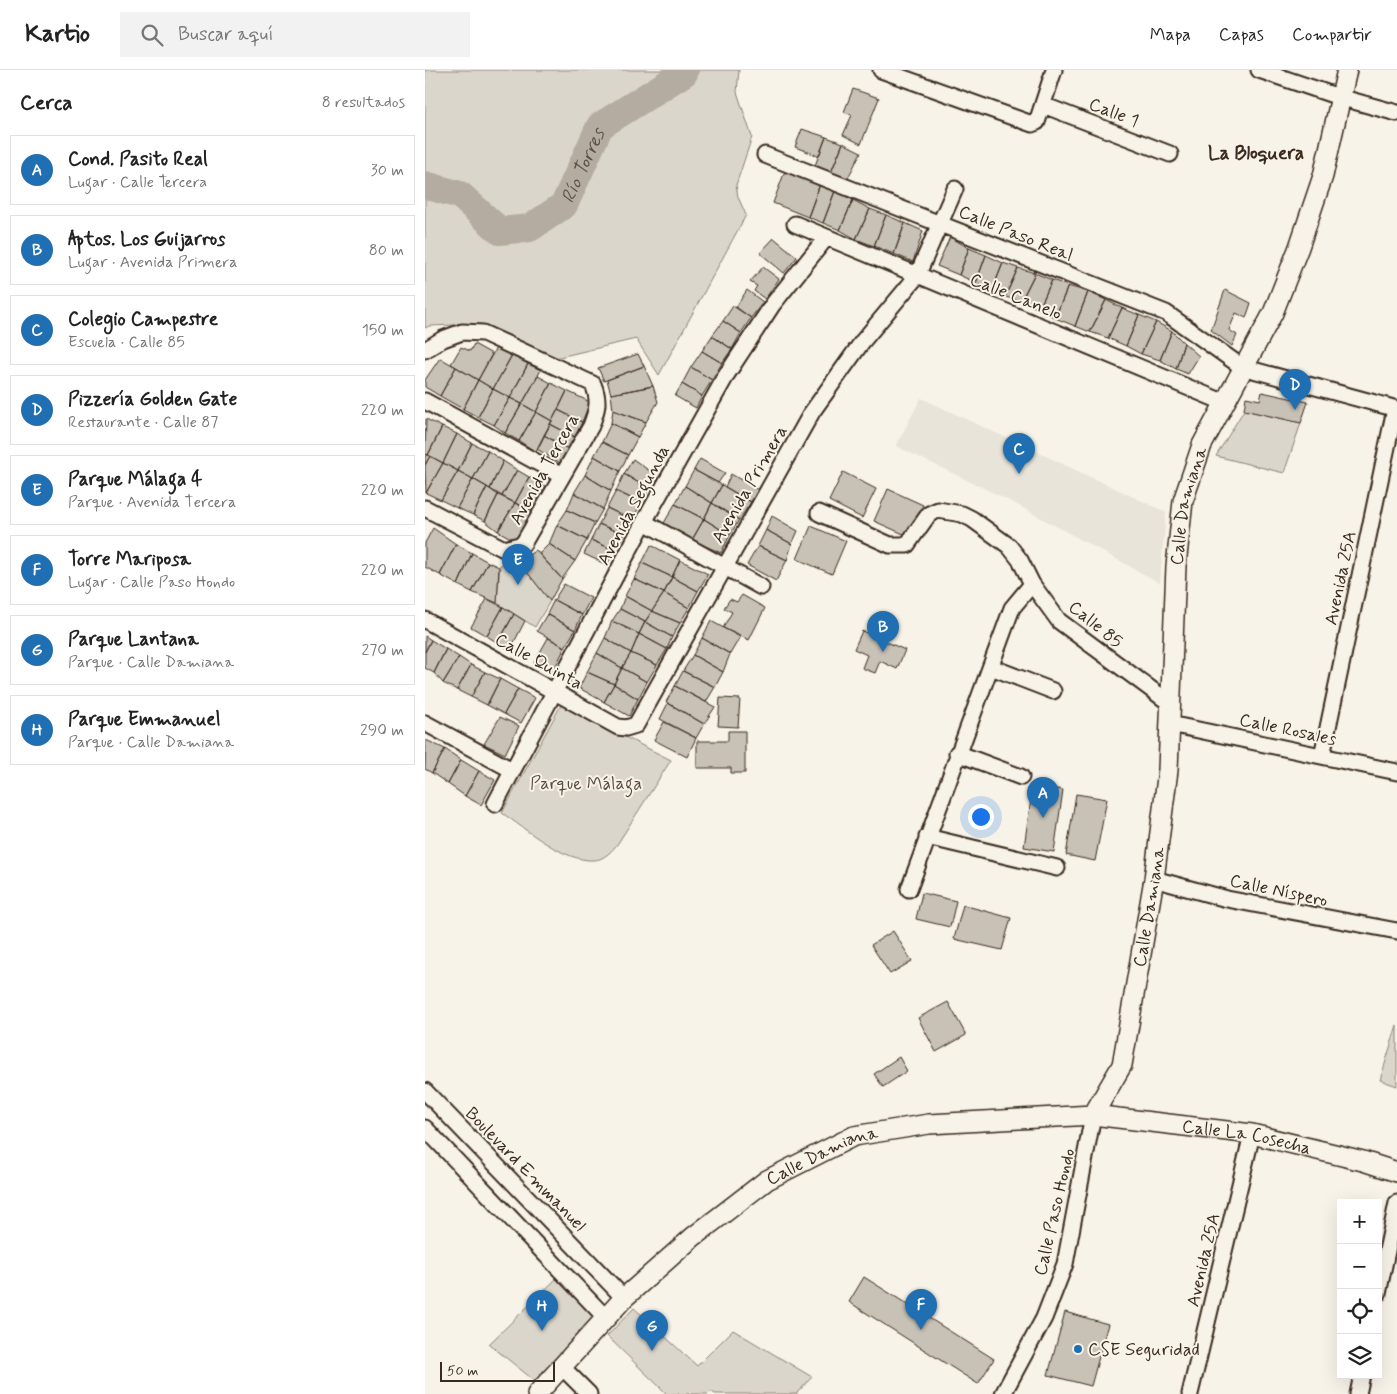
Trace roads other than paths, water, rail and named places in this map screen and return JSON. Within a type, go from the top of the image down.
[{"type":"street","points":[[881,70],[1032,124],[1037,122],[1054,70]]},
{"type":"street","points":[[1259,70],[1339,97],[1397,113]]},
{"type":"street","name":"Calle Damiana","points":[[537,1394],[605,1317],[693,1237],[767,1180],[854,1136],[929,1124],[1093,1115],[1122,1065],[1154,879],[1168,770],[1176,566],[1183,501],[1202,446],[1223,402],[1273,313],[1299,247],[1323,176],[1339,97],[1347,70]]},
{"type":"street","name":"Calle 1","points":[[1043,105],[1170,154]]},
{"type":"street","name":"Calle Paso Real","points":[[765,156],[1166,312],[1242,367]]},
{"type":"street","name":"Avenida Primera","points":[[636,725],[723,567],[812,412],[862,342],[917,276],[955,189]]},
{"type":"street","name":"Calle Canelo","points":[[795,224],[1223,402]]},
{"type":"street","name":"Avenida Segunda","points":[[495,804],[644,522],[727,374],[773,304],[826,238]]},
{"type":"street","name":"Avenida Tercera","points":[[425,350],[443,339],[462,332],[483,333],[593,384],[598,396],[598,407],[591,426],[523,544],[503,549],[425,508]]},
{"type":"street","points":[[1242,367],[1396,409]]},
{"type":"street","points":[[425,401],[562,476]]},
{"type":"street","name":"Avenida 25A","points":[[1322,756],[1396,409]]},
{"type":"street","name":"Calle 85","points":[[819,513],[890,545],[907,545],[929,514],[938,510],[962,514],[1009,546],[1020,560],[1032,584],[1059,621],[1171,704]]},
{"type":"street","points":[[644,522],[761,587]]},
{"type":"street","points":[[909,889],[957,753],[1012,608],[1032,584]]},
{"type":"street","name":"Calle Quinta","points":[[425,620],[619,727],[626,728],[636,725]]},
{"type":"street","points":[[991,667],[1053,691]]},
{"type":"street","points":[[425,723],[512,770]]},
{"type":"street","name":"Calle Rosales","points":[[1170,724],[1397,772]]},
{"type":"street","points":[[957,753],[1021,777]]},
{"type":"street","points":[[927,837],[1057,868]]},
{"type":"street","name":"Calle Níspero","points":[[1154,879],[1227,899],[1397,931]]},
{"type":"street","name":"Boulevard Emmanuel","points":[[425,1091],[624,1298]]},
{"type":"street","points":[[448,1114],[427,1133],[605,1317]]},
{"type":"street","name":"Calle La Cosecha","points":[[1093,1115],[1251,1134],[1363,1161],[1397,1172]]},
{"type":"street","name":"Calle Paso Hondo","points":[[1003,1394],[1044,1318],[1065,1264],[1093,1115]]},
{"type":"street","name":"Avenida 25A","points":[[1190,1394],[1251,1134]]},
{"type":"street","points":[[1379,1289],[1397,1203]]},
{"type":"street","points":[[561,1366],[589,1394]]},
{"type":"street","points":[[1358,1394],[1360,1379]]},
{"type":"waterway","name":"Río Torres","points":[[425,185],[460,195],[500,231],[530,228],[564,205],[600,126],[684,73],[685,70]]},
{"type":"place","name":"Pizzería Golden Gate","points":[[1295,410]]},
{"type":"place","name":"Colegio Campestre","points":[[1019,474]]},
{"type":"place","name":"Parque Málaga 4","points":[[518,585]]},
{"type":"place","name":"Aptos. Los Guijarros","points":[[883,652]]},
{"type":"place","name":"Cond. Pasito Real","points":[[1043,818]]},
{"type":"place","name":"Torre Mariposa","points":[[921,1330]]},
{"type":"place","name":"Parque Emmanuel","points":[[542,1331]]},
{"type":"place","name":"CSE Seguridad","points":[[1078,1349]]},
{"type":"place","name":"Parque Lantana","points":[[652,1351]]},
{"type":"district","name":"La Bloquera","points":[[1256,152]]},
{"type":"park label","name":"Parque Málaga","points":[[586,783]]}]
